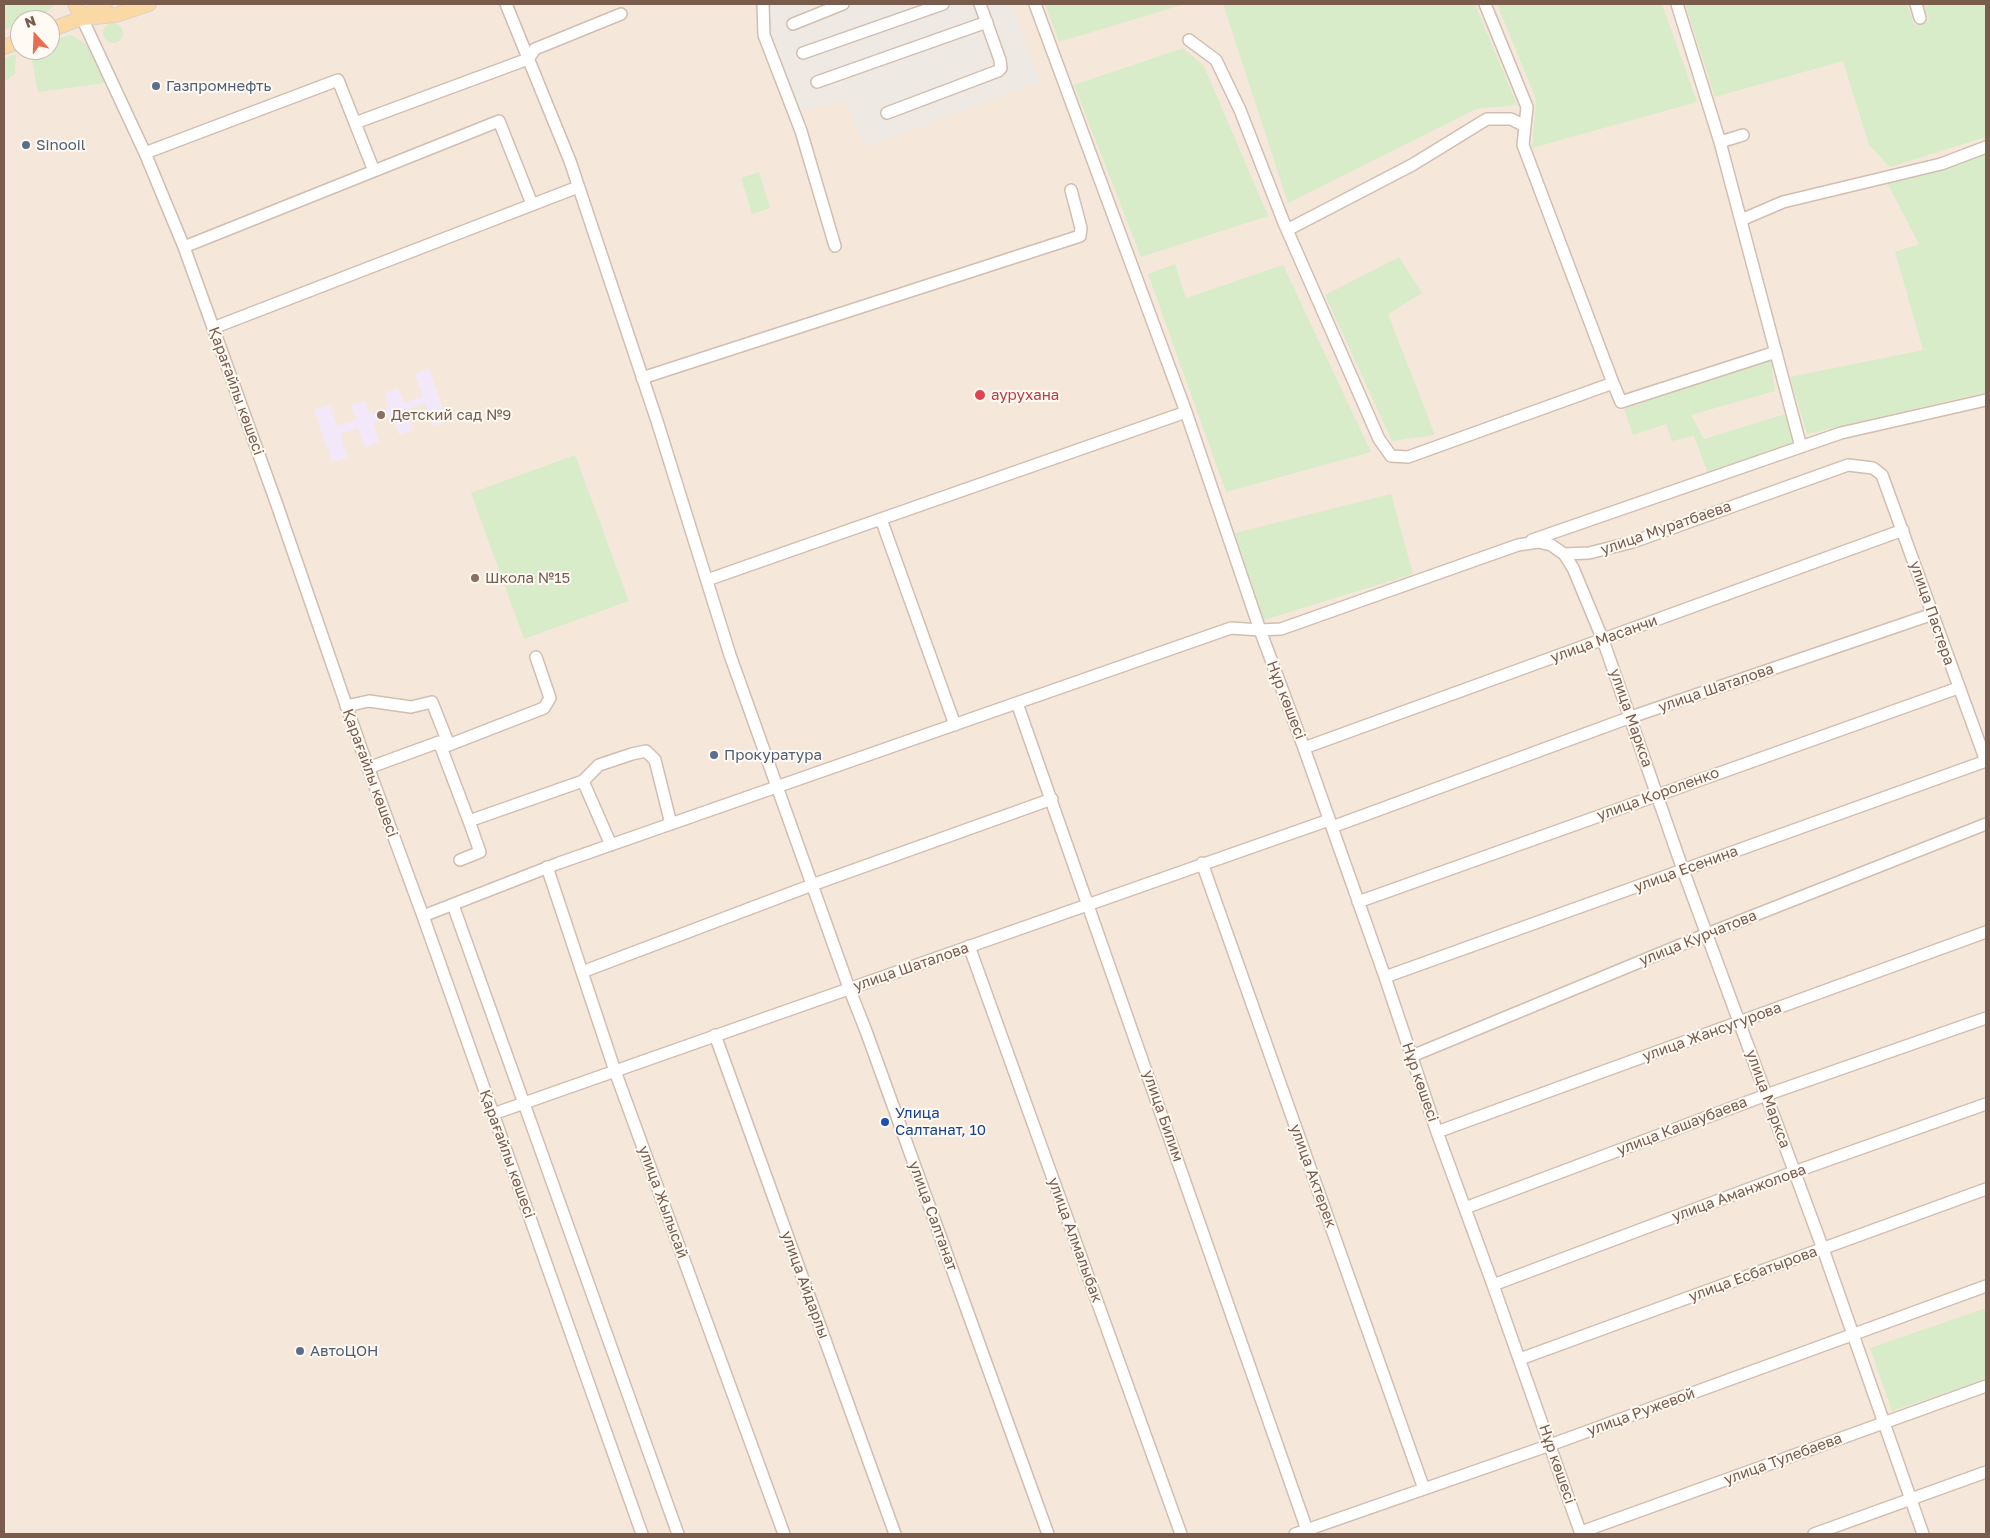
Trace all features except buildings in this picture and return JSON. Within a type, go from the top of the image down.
[{"type":"main road","points":[[75,4],[82,18]]},
{"type":"main road","points":[[60,26],[82,18],[105,4]]},
{"type":"main road","points":[[82,18],[116,15],[149,4]]},
{"type":"street","name":"улица Салтанат","points":[[506,4],[570,161],[730,654],[849,988],[866,1030],[1048,1534]]},
{"type":"street","points":[[762,4],[764,35],[801,131],[835,246]]},
{"type":"street","points":[[792,24],[843,4]]},
{"type":"street","points":[[803,53],[943,4]]},
{"type":"street","points":[[887,114],[998,71],[1001,68],[1000,60],[980,4]]},
{"type":"street","name":"Нұр көшесі","points":[[1035,4],[1186,412],[1260,630],[1304,748],[1385,977],[1437,1132],[1494,1285],[1581,1533]]},
{"type":"street","points":[[1485,4],[1527,107],[1523,145],[1621,402],[1776,352]]},
{"type":"street","points":[[1677,4],[1720,142],[1801,447]]},
{"type":"street","points":[[1916,4],[1920,18]]},
{"type":"street","points":[[355,123],[528,59],[535,49],[622,14]]},
{"type":"street","name":"Қарағайлы көшесі","points":[[82,18],[145,153],[184,247],[368,768],[424,916],[642,1534]]},
{"type":"street","points":[[816,82],[987,22]]},
{"type":"street","points":[[1190,40],[1216,60],[1240,110],[1287,230],[1379,440],[1391,456],[1408,457],[1613,383]]},
{"type":"street","points":[[145,153],[338,80],[374,171]]},
{"type":"street","points":[[1287,230],[1412,165],[1487,119],[1511,119],[1525,126]]},
{"type":"street","points":[[184,247],[499,121],[532,204]]},
{"type":"street","points":[[1720,142],[1743,135]]},
{"type":"street","points":[[1741,220],[1783,202],[1942,164],[1986,147]]},
{"type":"street","points":[[213,328],[578,187]]},
{"type":"street","points":[[642,378],[1080,236],[1081,228],[1071,190]]},
{"type":"street","points":[[1518,545],[1841,433],[1986,400]]},
{"type":"street","points":[[707,580],[1186,412]]},
{"type":"street","name":"улица Муратбаева","points":[[424,916],[547,867],[1232,628],[1281,629],[1518,545],[1538,542],[1551,545],[1564,554],[1589,554],[1632,542],[1848,465],[1873,468]]},
{"type":"street","name":"улица Пастера","points":[[1873,468],[1882,475],[1904,530],[1958,688],[1986,761]]},
{"type":"street","points":[[881,519],[955,725]]},
{"type":"street","name":"улица Масанчи","points":[[1304,748],[1904,530]]},
{"type":"street","name":"улица Маркса","points":[[1564,554],[1573,568],[1603,640],[1683,870],[1823,1249],[1923,1534]]},
{"type":"street","name":"улица Шаталова","points":[[493,1114],[1202,863],[1330,823],[1631,717],[1933,614]]},
{"type":"street","points":[[445,747],[544,708],[550,698],[536,657]]},
{"type":"street","name":"улица Короленко","points":[[1358,902],[1958,688]]},
{"type":"street","points":[[346,706],[369,701],[411,707],[432,702],[480,852],[460,860]]},
{"type":"street","name":"улица Билим","points":[[1017,702],[1307,1530]]},
{"type":"street","points":[[368,768],[439,742],[445,747]]},
{"type":"street","points":[[469,821],[584,780],[599,765],[646,751],[655,760],[671,824]]},
{"type":"street","name":"улица Есенина","points":[[1385,977],[1986,761]]},
{"type":"street","points":[[584,780],[611,845]]},
{"type":"street","points":[[582,972],[812,885],[1052,799]]},
{"type":"street","name":"улица Курчатова","points":[[1412,1056],[1707,934],[1986,824]]},
{"type":"street","name":"улица Актерек","points":[[1202,863],[1424,1489]]},
{"type":"street","name":"улица Жылысай","points":[[547,867],[615,1071],[784,1534]]},
{"type":"street","points":[[453,904],[678,1534]]},
{"type":"street","name":"улица Жансугурова","points":[[1437,1132],[1986,932]]},
{"type":"street","name":"улица Алмалыбак","points":[[969,946],[1180,1534]]},
{"type":"street","name":"улица Кашаубаева","points":[[1465,1208],[1766,1095],[1986,1018]]},
{"type":"street","name":"улица Айдарлы","points":[[715,1035],[895,1534]]},
{"type":"street","name":"улица Аманжолова","points":[[1494,1285],[1794,1172],[1986,1104]]},
{"type":"street","name":"улица Есбатырова","points":[[1520,1359],[1986,1190]]},
{"type":"street","name":"улица Ружевой","points":[[1295,1534],[1550,1445],[1986,1286]]},
{"type":"street","name":"улица Тулебаева","points":[[1581,1533],[1986,1386]]},
{"type":"street","points":[[1814,1534],[1986,1472]]},
{"type":"shaded area","points":[[4,4],[1986,4],[1986,1534],[4,1534]]},
{"type":"shaded area","points":[[767,4],[1011,4],[1041,82],[865,147],[845,100],[799,112],[771,38]]},
{"type":"shaded area","name":"Детский сад №9","points":[[429,369],[447,421],[433,426],[425,403],[406,410],[413,430],[399,435],[392,416],[373,423],[379,442],[365,447],[358,428],[340,434],[348,457],[332,462],[314,410],[330,405],[337,426],[356,420],[351,405],[365,401],[370,415],[389,408],[384,393],[398,388],[404,403],[423,396],[415,374]]},
{"type":"green space","points":[[4,4],[55,4],[49,10],[10,10],[10,28],[4,30]]},
{"type":"green space","points":[[1045,4],[1185,4],[1059,42]]},
{"type":"green space","points":[[1223,4],[1475,4],[1517,105],[1476,109],[1288,203]]},
{"type":"green space","points":[[1497,4],[1662,4],[1697,102],[1532,148],[1536,99]]},
{"type":"green space","points":[[1685,4],[1907,4],[1914,25],[1929,20],[1924,4],[1986,4],[1986,137],[1890,167],[1869,145],[1843,61],[1715,97]]},
{"type":"green space","points":[[109,23],[117,23],[123,29],[123,37],[117,43],[109,43],[103,37],[103,29]]},
{"type":"green space","points":[[69,35],[83,42],[93,54],[105,83],[38,92],[32,60],[60,60],[60,38]]},
{"type":"green space","points":[[1183,48],[1204,66],[1268,216],[1141,257],[1074,85]]},
{"type":"green space","points":[[10,56],[10,60],[16,60],[15,74],[4,82],[4,58]]},
{"type":"green space","points":[[1986,153],[1986,392],[1807,434],[1790,377],[1923,350],[1895,252],[1919,244],[1887,183]]},
{"type":"green space","points":[[759,172],[770,208],[752,214],[741,178]]},
{"type":"green space","points":[[1399,257],[1422,293],[1388,314],[1435,435],[1392,441],[1325,295]]},
{"type":"green space","points":[[1175,264],[1186,298],[1283,265],[1371,452],[1226,492],[1148,274]]},
{"type":"green space","points":[[1771,359],[1775,391],[1691,415],[1704,439],[1785,414],[1793,442],[1708,474],[1694,436],[1672,441],[1666,424],[1633,435],[1624,409]]},
{"type":"green space","points":[[575,455],[629,601],[524,639],[471,493]]},
{"type":"green space","points":[[1391,494],[1413,574],[1264,620],[1235,533]]},
{"type":"green space","points":[[1986,1308],[1986,1379],[1892,1411],[1870,1348]]},
{"type":"place","name":"Газпромнефть","points":[[156,86]]},
{"type":"place","name":"Sinooil","points":[[26,145]]},
{"type":"place","name":"аурухана","points":[[980,395]]},
{"type":"place","name":"Детский сад №9","points":[[381,415]]},
{"type":"place","name":"Школа №15","points":[[475,578]]},
{"type":"place","name":"Прокуратура","points":[[714,755]]},
{"type":"place","name":"Улица Салтанат, 10","points":[[885,1122]]},
{"type":"place","name":"АвтоЦОН","points":[[300,1351]]}]
